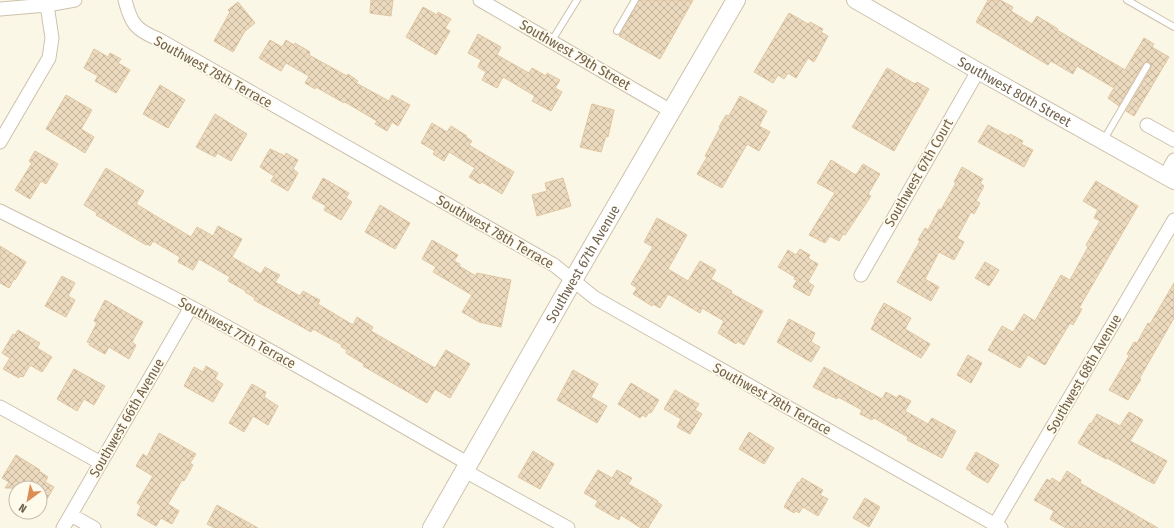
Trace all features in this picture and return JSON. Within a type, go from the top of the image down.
[{"type":"main road","name":"Southwest 67th Avenue","points":[[432,528],[573,280],[736,0]]},
{"type":"street","points":[[0,9],[47,5],[75,0]]},
{"type":"street","name":"Southwest 78th Terrace","points":[[125,0],[130,17],[143,33],[158,39],[554,265],[596,298],[996,527]]},
{"type":"street","name":"Southwest 79th Street","points":[[480,0],[671,111]]},
{"type":"street","name":"Southwest 80th Street","points":[[855,0],[1169,178]]},
{"type":"street","points":[[0,142],[49,58],[52,38],[47,5]]},
{"type":"street","name":"Southwest 67th Court","points":[[861,275],[978,71]]},
{"type":"street","points":[[1147,125],[1174,140]]},
{"type":"street","points":[[1169,178],[1174,160]]},
{"type":"street","name":"Southwest 77th Terrace","points":[[0,211],[191,307],[348,394],[568,528]]},
{"type":"street","name":"Southwest 68th Avenue","points":[[996,527],[1174,220]]},
{"type":"street","name":"Southwest 66th Avenue","points":[[64,528],[191,307]]},
{"type":"street","points":[[0,407],[101,463]]},
{"type":"street","points":[[71,515],[94,528]]},
{"type":"lane","points":[[551,42],[577,0]]},
{"type":"lane","points":[[617,31],[635,0]]},
{"type":"lane","points":[[1126,0],[1174,27]]},
{"type":"lane","points":[[1103,141],[1147,66]]},
{"type":"building","points":[[371,0],[393,0],[391,16],[370,13]]},
{"type":"building","points":[[639,0],[693,0],[660,59],[619,36]]},
{"type":"building","points":[[988,0],[1000,0],[1013,7],[1011,11],[1032,24],[1037,16],[1058,29],[1057,30],[1125,70],[1144,38],[1154,44],[1152,47],[1169,57],[1134,116],[1126,111],[1151,68],[1150,62],[1143,64],[1119,106],[1108,98],[1114,88],[1077,66],[1073,74],[1051,61],[1048,65],[976,22]]},
{"type":"building","points":[[238,2],[255,23],[245,31],[233,52],[214,41],[230,12],[228,10]]},
{"type":"building","points":[[423,7],[437,15],[438,12],[451,19],[445,28],[450,31],[436,55],[406,37]]},
{"type":"building","points":[[789,13],[808,24],[810,22],[823,29],[821,32],[828,36],[814,62],[808,58],[796,78],[788,73],[784,79],[778,75],[773,83],[754,72]]},
{"type":"building","points":[[478,34],[501,47],[497,55],[529,73],[532,68],[546,76],[547,73],[560,80],[555,88],[562,92],[551,111],[532,101],[535,96],[503,77],[497,88],[482,80],[486,72],[478,67],[481,60],[468,53]]},
{"type":"building","points":[[270,40],[282,47],[286,40],[294,45],[295,43],[310,52],[309,55],[347,76],[348,74],[358,81],[356,83],[389,101],[392,95],[410,105],[398,126],[392,122],[387,131],[375,124],[377,121],[345,102],[344,103],[316,87],[315,89],[305,83],[309,76],[286,63],[281,71],[259,58]]},
{"type":"building","points":[[94,49],[108,57],[110,53],[121,59],[118,63],[130,70],[116,93],[95,81],[98,76],[84,68]]},
{"type":"building","points":[[887,68],[915,84],[917,82],[929,89],[894,151],[852,127]]},
{"type":"building","points":[[160,85],[185,100],[168,128],[143,114]]},
{"type":"building","points":[[66,95],[92,110],[81,129],[94,137],[85,153],[46,129]]},
{"type":"building","points":[[740,96],[767,111],[759,126],[770,132],[759,151],[747,144],[722,188],[697,174],[707,157],[705,156],[720,128],[719,127],[726,115],[729,116]]},
{"type":"building","points":[[592,104],[614,110],[608,137],[606,136],[601,152],[580,147]]},
{"type":"building","points":[[215,114],[247,134],[231,161],[217,153],[215,157],[196,147]]},
{"type":"building","points":[[432,123],[447,132],[451,126],[472,141],[469,145],[514,172],[502,194],[482,182],[480,184],[469,177],[475,168],[449,152],[444,161],[433,154],[435,151],[421,143]]},
{"type":"building","points":[[988,125],[1009,136],[1010,134],[1023,141],[1021,144],[1033,150],[1024,167],[978,142]]},
{"type":"building","points":[[270,149],[285,156],[286,153],[298,160],[293,169],[298,173],[288,191],[271,181],[274,176],[260,167]]},
{"type":"building","points":[[35,151],[58,164],[46,184],[41,181],[30,199],[15,190],[32,163],[29,161]]},
{"type":"building","points":[[831,160],[856,175],[863,164],[880,174],[868,194],[871,196],[845,235],[843,234],[839,241],[830,236],[825,243],[809,235],[835,193],[817,183]]},
{"type":"building","points":[[962,167],[983,179],[980,183],[984,186],[976,201],[980,203],[974,214],[971,212],[957,238],[964,242],[954,260],[939,252],[925,279],[939,287],[931,301],[897,282],[920,241],[918,240],[925,228],[928,230],[939,209],[941,210],[956,183],[954,182]]},
{"type":"building","points":[[106,168],[144,191],[136,204],[191,237],[197,227],[213,236],[218,226],[242,239],[232,257],[261,274],[265,267],[280,275],[275,282],[300,296],[303,291],[320,300],[318,304],[353,325],[357,317],[373,327],[371,331],[435,368],[446,350],[470,364],[450,398],[435,389],[427,403],[363,366],[364,364],[346,353],[347,350],[341,347],[342,345],[313,329],[311,332],[254,300],[255,298],[245,292],[246,291],[228,281],[230,277],[199,259],[193,270],[178,262],[180,257],[153,241],[150,246],[147,244],[146,245],[96,215],[97,213],[84,205]]},
{"type":"building","points":[[323,178],[349,193],[346,198],[352,202],[341,220],[324,210],[326,206],[312,198]]},
{"type":"building","points":[[563,178],[571,206],[537,216],[532,195],[547,191],[545,183]]},
{"type":"building","points":[[1096,181],[1138,206],[1079,308],[1082,309],[1073,325],[1070,323],[1045,365],[1028,355],[1020,368],[988,350],[1002,326],[1013,332],[1024,314],[1035,321],[1061,275],[1070,280],[1088,247],[1086,245],[1100,221],[1094,218],[1098,210],[1083,201]]},
{"type":"building","points":[[380,205],[410,223],[395,249],[365,232]]},
{"type":"building","points":[[657,218],[687,235],[668,269],[688,281],[700,261],[716,270],[711,279],[732,291],[731,293],[763,311],[744,345],[737,341],[736,344],[718,333],[724,321],[702,308],[700,313],[668,294],[660,308],[653,304],[652,306],[633,294],[637,288],[631,284],[653,247],[644,242]]},
{"type":"building","points":[[432,240],[458,255],[454,261],[460,264],[459,266],[476,276],[477,273],[511,280],[501,327],[479,322],[462,312],[472,295],[433,272],[436,267],[422,259]]},
{"type":"building","points":[[0,246],[26,262],[9,288],[0,283]]},
{"type":"building","points":[[800,249],[810,255],[808,258],[818,264],[808,282],[814,286],[809,296],[793,287],[797,280],[794,279],[795,277],[778,267],[788,250],[796,255]]},
{"type":"building","points":[[985,262],[999,270],[989,286],[975,278]]},
{"type":"building","points":[[62,276],[75,283],[68,296],[75,300],[66,317],[45,306]]},
{"type":"building","points":[[1174,283],[1174,318],[1128,400],[1109,390],[1129,356],[1127,354],[1134,342],[1137,343],[1148,323],[1150,324]]},
{"type":"building","points":[[105,300],[143,322],[132,342],[136,345],[129,359],[109,347],[105,354],[89,345],[90,343],[87,342],[97,323],[94,321]]},
{"type":"building","points":[[884,303],[911,318],[905,329],[930,344],[921,358],[871,329]]},
{"type":"building","points":[[789,319],[815,333],[811,342],[820,347],[811,362],[777,342]]},
{"type":"building","points":[[18,330],[40,343],[37,348],[52,357],[42,372],[30,365],[23,377],[20,376],[19,378],[3,369],[10,358],[2,353],[13,334],[15,335]]},
{"type":"building","points":[[968,355],[982,363],[971,383],[957,375]]},
{"type":"building","points":[[206,366],[218,373],[215,379],[223,384],[213,402],[184,386],[194,367],[203,372]]},
{"type":"building","points":[[824,367],[882,399],[886,392],[897,398],[899,395],[911,401],[905,411],[928,424],[932,418],[956,431],[942,458],[907,440],[908,437],[874,418],[872,420],[860,414],[862,410],[838,397],[837,399],[813,387]]},
{"type":"building","points":[[74,369],[105,386],[94,405],[84,399],[77,411],[57,399]]},
{"type":"building","points":[[573,370],[598,384],[591,397],[607,406],[597,423],[557,400]]},
{"type":"building","points":[[631,383],[659,400],[651,413],[649,412],[646,417],[642,415],[640,418],[618,404]]},
{"type":"building","points":[[252,384],[266,392],[264,397],[278,406],[268,425],[253,416],[244,432],[229,423]]},
{"type":"building","points":[[675,390],[699,404],[695,410],[702,414],[690,434],[677,427],[681,419],[664,409]]},
{"type":"building","points":[[1129,412],[1143,420],[1130,441],[1167,461],[1154,484],[1078,443],[1097,414],[1120,426]]},
{"type":"building","points":[[749,432],[774,448],[764,464],[739,449]]},
{"type":"building","points":[[159,433],[196,454],[190,463],[193,465],[168,504],[179,511],[172,524],[161,518],[156,526],[137,515],[141,506],[137,503],[153,476],[136,466],[143,454],[147,457]]},
{"type":"building","points":[[533,451],[554,464],[540,489],[518,477]]},
{"type":"building","points":[[976,452],[999,465],[988,483],[966,469]]},
{"type":"building","points":[[16,455],[40,470],[39,471],[48,477],[46,480],[8,480],[8,481],[2,478]]},
{"type":"building","points":[[598,470],[612,478],[617,470],[632,478],[628,484],[658,501],[657,502],[662,505],[648,528],[641,528],[621,515],[619,520],[595,506],[598,501],[584,493]]},
{"type":"building","points":[[1067,471],[1081,480],[1080,483],[1158,528],[1066,528],[1050,519],[1054,511],[1034,500],[1047,479],[1050,481],[1052,478],[1060,483]]},
{"type":"building","points":[[802,478],[823,490],[820,495],[828,499],[818,516],[803,507],[799,513],[796,511],[794,513],[784,507],[798,482],[799,483]]},
{"type":"building","points":[[48,484],[54,487],[48,497]]},
{"type":"building","points":[[865,498],[880,507],[869,527],[853,518]]},
{"type":"building","points":[[217,505],[258,528],[215,528],[207,524]]}]
